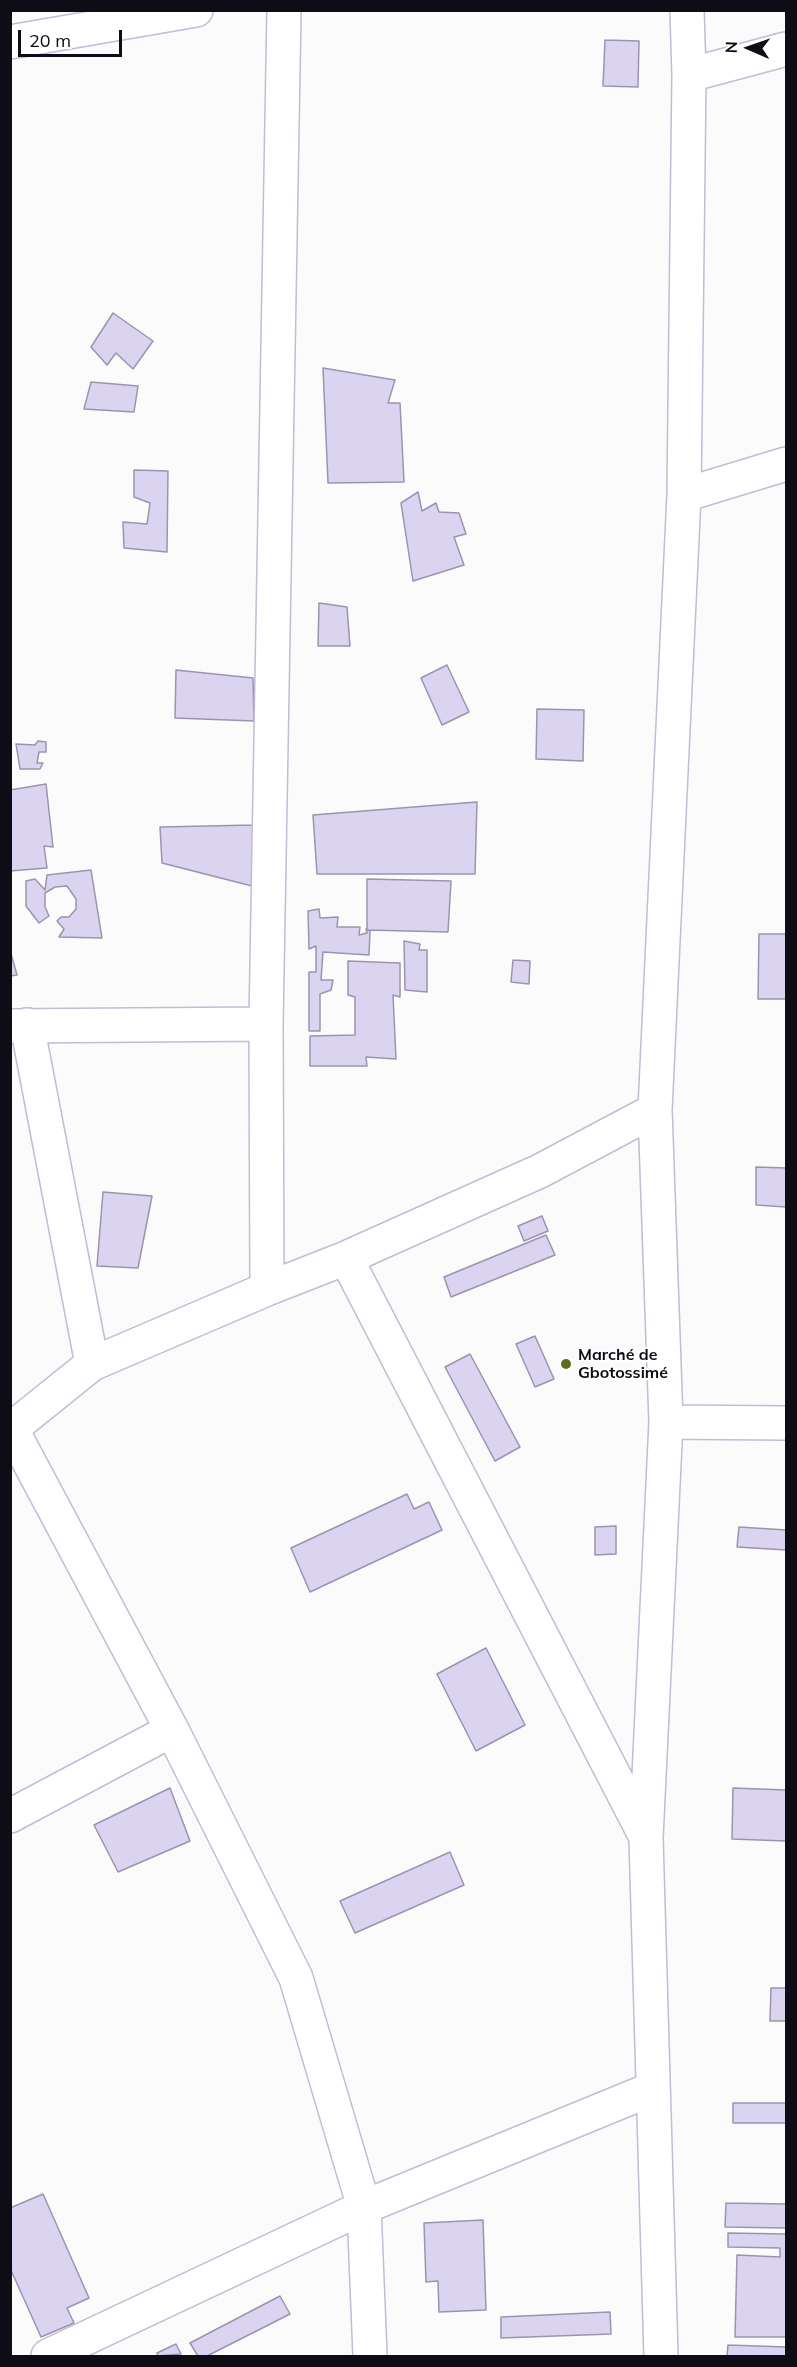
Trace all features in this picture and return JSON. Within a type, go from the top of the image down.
[{"type":"street","points":[[10,42],[196,10]]},
{"type":"street","points":[[267,1289],[266,1024],[284,10]]},
{"type":"street","points":[[661,2356],[646,1838],[666,1422],[655,1110],[684,495],[689,75],[687,10]]},
{"type":"street","points":[[689,75],[786,49]]},
{"type":"street","points":[[684,495],[786,464]]},
{"type":"street","points":[[92,1365],[19,1025],[266,1024]]},
{"type":"street","points":[[370,2356],[364,2207],[296,1978],[172,1730],[11,1430],[92,1365],[267,1289],[346,1258],[540,1171],[655,1110]]},
{"type":"street","points":[[346,1258],[646,1838]]},
{"type":"street","points":[[666,1422],[786,1424]]},
{"type":"street","points":[[10,1816],[172,1730]]},
{"type":"street","points":[[48,2356],[364,2207],[652,2089]]},
{"type":"building","points":[[605,40],[639,41],[638,87],[603,86]]},
{"type":"building","points":[[113,313],[153,341],[133,369],[116,353],[107,365],[91,347]]},
{"type":"building","points":[[323,368],[395,380],[388,403],[400,403],[404,482],[328,483]]},
{"type":"building","points":[[91,382],[138,386],[134,412],[84,409]]},
{"type":"building","points":[[134,470],[168,471],[167,552],[124,548],[123,522],[147,524],[150,503],[134,497]]},
{"type":"building","points":[[418,492],[422,511],[436,503],[439,512],[459,513],[466,534],[454,537],[464,565],[413,581],[401,503]]},
{"type":"building","points":[[319,603],[347,607],[350,646],[318,646]]},
{"type":"building","points":[[447,665],[469,712],[442,725],[421,678]]},
{"type":"building","points":[[176,670],[253,678],[254,721],[175,718]]},
{"type":"building","points":[[537,709],[584,710],[583,761],[536,759]]},
{"type":"building","points":[[38,741],[46,742],[46,752],[39,752],[37,763],[43,763],[40,769],[20,769],[16,744],[35,745]]},
{"type":"building","points":[[46,784],[53,847],[44,846],[47,868],[10,871],[10,790]]},
{"type":"building","points":[[477,802],[475,874],[317,874],[313,815]]},
{"type":"building","points":[[254,825],[252,886],[162,863],[160,827]]},
{"type":"building","points":[[91,870],[102,938],[59,937],[64,929],[57,921],[61,917],[69,917],[76,909],[76,899],[67,886],[55,887],[45,893],[45,907],[49,916],[39,923],[26,906],[26,881],[35,879],[45,890],[47,875]]},
{"type":"building","points":[[367,879],[451,881],[448,932],[367,930]]},
{"type":"building","points":[[319,909],[320,918],[338,917],[337,927],[360,927],[359,935],[367,933],[366,929],[370,931],[369,955],[323,952],[321,980],[333,980],[331,990],[320,994],[320,1031],[309,1031],[309,972],[316,972],[316,946],[309,949],[308,911]]},
{"type":"building","points":[[759,934],[786,934],[786,999],[758,999]]},
{"type":"building","points":[[404,941],[420,944],[419,950],[427,950],[427,992],[405,990]]},
{"type":"building","points":[[10,950],[17,975],[10,976]]},
{"type":"building","points":[[513,960],[530,961],[529,984],[511,982]]},
{"type":"building","points":[[348,961],[400,963],[400,997],[393,995],[396,1059],[366,1057],[367,1066],[310,1066],[310,1036],[355,1035],[355,997],[348,995]]},
{"type":"building","points":[[756,1167],[786,1168],[786,1207],[756,1205]]},
{"type":"building","points":[[103,1192],[152,1196],[138,1268],[97,1266]]},
{"type":"building","points":[[542,1216],[548,1231],[524,1241],[518,1226]]},
{"type":"building","points":[[546,1235],[555,1255],[451,1297],[444,1277]]},
{"type":"building","points":[[535,1336],[554,1379],[535,1387],[516,1344]]},
{"type":"building","points":[[470,1354],[520,1447],[495,1461],[445,1367]]},
{"type":"building","points":[[407,1494],[414,1509],[429,1502],[442,1530],[310,1592],[291,1548]]},
{"type":"building","points":[[616,1526],[616,1554],[595,1555],[595,1527]]},
{"type":"building","points":[[739,1527],[786,1530],[786,1550],[737,1547]]},
{"type":"building","points":[[486,1648],[525,1725],[476,1751],[437,1674]]},
{"type":"building","points":[[170,1788],[190,1841],[118,1872],[94,1825]]},
{"type":"building","points":[[733,1788],[786,1790],[786,1841],[732,1839]]},
{"type":"building","points":[[450,1852],[464,1885],[355,1933],[340,1901]]},
{"type":"building","points":[[771,1988],[786,1988],[786,2021],[770,2021]]},
{"type":"building","points":[[733,2103],[786,2103],[786,2123],[733,2123]]},
{"type":"building","points":[[43,2194],[89,2298],[67,2308],[74,2323],[41,2337],[10,2268],[10,2208]]},
{"type":"building","points":[[726,2203],[786,2204],[786,2228],[725,2227]]},
{"type":"building","points":[[483,2220],[486,2310],[439,2312],[438,2281],[426,2282],[424,2223]]},
{"type":"building","points":[[728,2233],[786,2234],[786,2337],[735,2337],[737,2255],[780,2257],[780,2248],[728,2247]]},
{"type":"building","points":[[280,2296],[290,2314],[207,2356],[198,2356],[190,2343]]},
{"type":"building","points":[[610,2312],[611,2334],[501,2338],[501,2317]]},
{"type":"building","points":[[176,2344],[181,2354],[158,2356],[157,2353]]},
{"type":"building","points":[[728,2345],[786,2347],[786,2356],[727,2356]]},
{"type":"place","name":"Marché de Gbotossimé","points":[[566,1364]]}]
